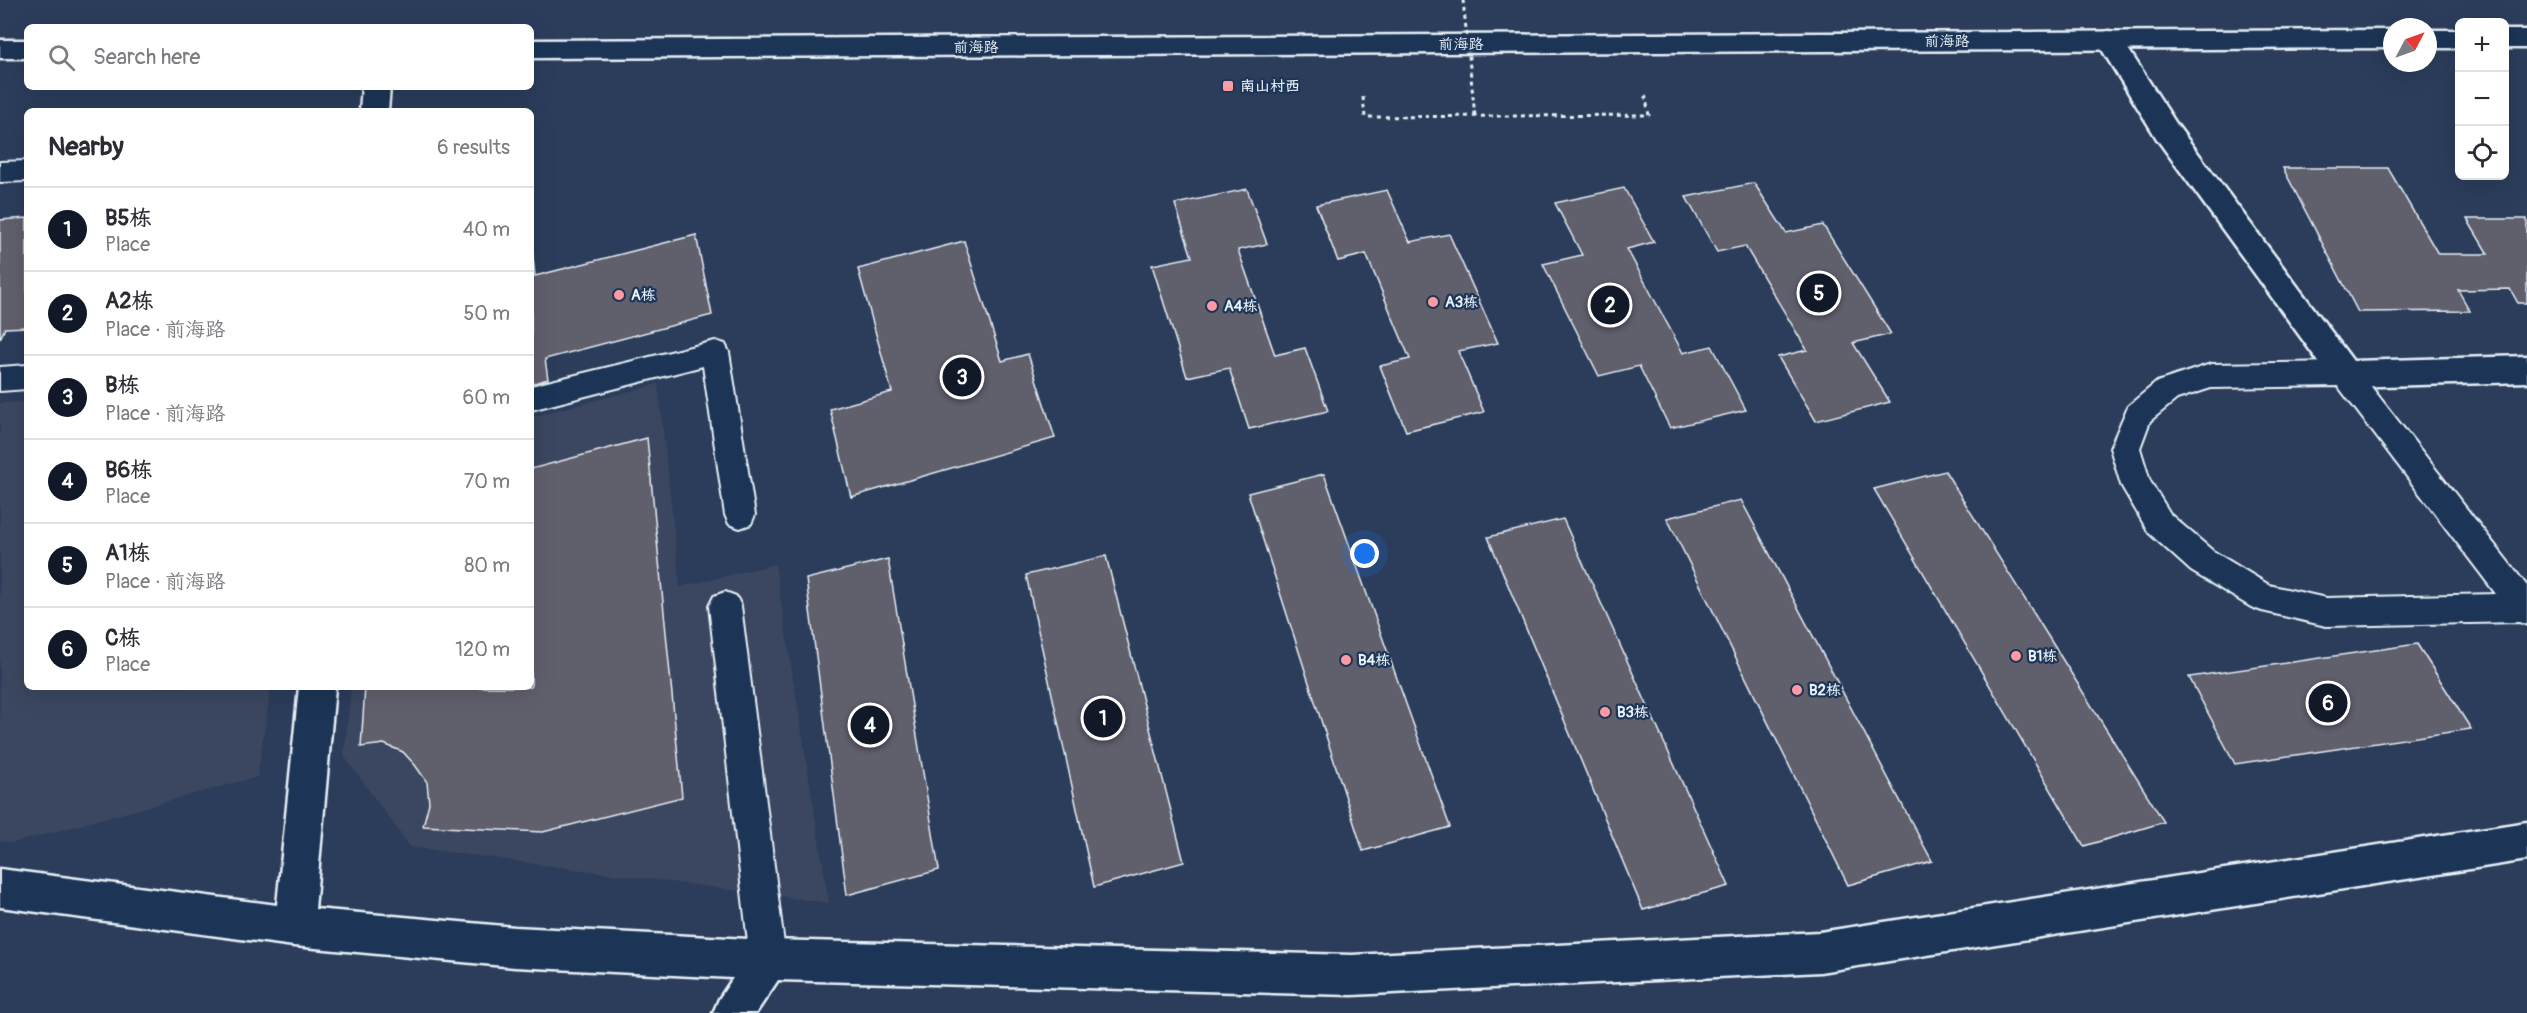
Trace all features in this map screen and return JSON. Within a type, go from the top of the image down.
[{"type":"street","name":"前海路","points":[[534,49],[2383,39]]},
{"type":"street","points":[[2437,39],[2455,39]]},
{"type":"street","points":[[2509,39],[2527,39]]},
{"type":"street","points":[[2109,40],[2167,132],[2344,374],[2527,369]]},
{"type":"street","points":[[0,49],[24,49]]},
{"type":"street","points":[[374,108],[376,90]]},
{"type":"street","points":[[294,927],[317,690]]},
{"type":"street","points":[[0,888],[294,927],[515,947],[768,960],[1352,975],[1820,952],[2527,841]]},
{"type":"street","points":[[733,1013],[768,960]]},
{"type":"lane","points":[[0,172],[24,171]]},
{"type":"lane","points":[[534,397],[715,352],[740,515]]},
{"type":"lane","points":[[2344,374],[2526,609],[2326,612],[2262,597],[2202,561],[2160,524],[2136,485],[2125,448],[2138,414],[2167,390],[2211,376],[2344,374]]},
{"type":"lane","points":[[0,379],[24,377]]},
{"type":"lane","points":[[725,606],[768,960]]},
{"type":"path","points":[[1463,0],[1475,117]]},
{"type":"path","points":[[1363,97],[1365,117],[1649,115],[1645,94]]},
{"type":"shaded area","points":[[658,384],[680,587],[775,564],[829,903],[410,847],[344,756],[351,690],[534,690],[534,416]]},
{"type":"shaded area","points":[[24,402],[24,690],[271,690],[257,777],[13,843],[0,841],[0,403]]},
{"type":"building","points":[[2283,168],[2388,168],[2438,254],[2488,254],[2467,219],[2527,219],[2527,303],[2518,303],[2510,289],[2458,290],[2470,311],[2358,312]]},
{"type":"building","points":[[1754,183],[1786,233],[1823,225],[1891,334],[1853,343],[1890,402],[1816,421],[1778,357],[1807,350],[1745,246],[1717,252],[1686,197]]},
{"type":"building","points":[[1624,188],[1654,242],[1627,249],[1683,353],[1712,346],[1746,410],[1670,428],[1639,366],[1599,376],[1543,264],[1582,255],[1555,203]]},
{"type":"building","name":"A4栋","points":[[1247,189],[1267,244],[1238,250],[1275,355],[1305,348],[1328,411],[1249,429],[1229,368],[1187,377],[1152,265],[1192,257],[1175,204]]},
{"type":"building","name":"A3栋","points":[[1387,190],[1410,242],[1449,234],[1498,343],[1458,351],[1484,412],[1406,431],[1380,366],[1410,359],[1366,254],[1338,261],[1316,205]]},
{"type":"building","points":[[24,218],[24,327],[5,328],[0,339],[0,220]]},
{"type":"building","name":"A栋","points":[[696,235],[712,315],[545,359],[548,379],[534,383],[534,267],[535,276]]},
{"type":"building","points":[[964,241],[1002,361],[1028,354],[1055,438],[851,497],[830,409],[892,392],[858,269]]},
{"type":"building","points":[[647,438],[682,797],[543,832],[423,826],[429,803],[427,782],[415,765],[403,752],[384,744],[361,747],[365,690],[534,690],[534,468]]},
{"type":"building","name":"B1栋","points":[[1945,471],[2164,822],[2084,846],[1874,489]]},
{"type":"building","name":"B4栋","points":[[1324,474],[1450,827],[1363,851],[1248,493]]},
{"type":"building","name":"B2栋","points":[[1741,500],[1932,861],[1848,885],[1667,518]]},
{"type":"building","name":"B3栋","points":[[1563,519],[1729,886],[1643,910],[1488,537]]},
{"type":"building","points":[[1106,556],[1184,862],[1094,887],[1026,575]]},
{"type":"building","points":[[888,559],[939,870],[847,895],[806,579]]},
{"type":"building","points":[[2417,644],[2471,729],[2235,764],[2189,677]]},
{"type":"place","name":"南山村西","points":[[1228,86]]},
{"type":"place","name":"A1栋","points":[[1819,293]]},
{"type":"place","name":"A栋","points":[[619,295]]},
{"type":"place","name":"A3栋","points":[[1433,302]]},
{"type":"place","name":"A2栋","points":[[1610,305]]},
{"type":"place","name":"A4栋","points":[[1212,306]]},
{"type":"place","name":"B栋","points":[[962,377]]},
{"type":"place","name":"B1栋","points":[[2016,656]]},
{"type":"place","name":"B4栋","points":[[1346,660]]},
{"type":"place","name":"B2栋","points":[[1797,690]]},
{"type":"place","name":"C栋","points":[[2328,703]]},
{"type":"place","name":"B3栋","points":[[1605,712]]},
{"type":"place","name":"B5栋","points":[[1103,718]]},
{"type":"place","name":"B6栋","points":[[870,725]]}]
